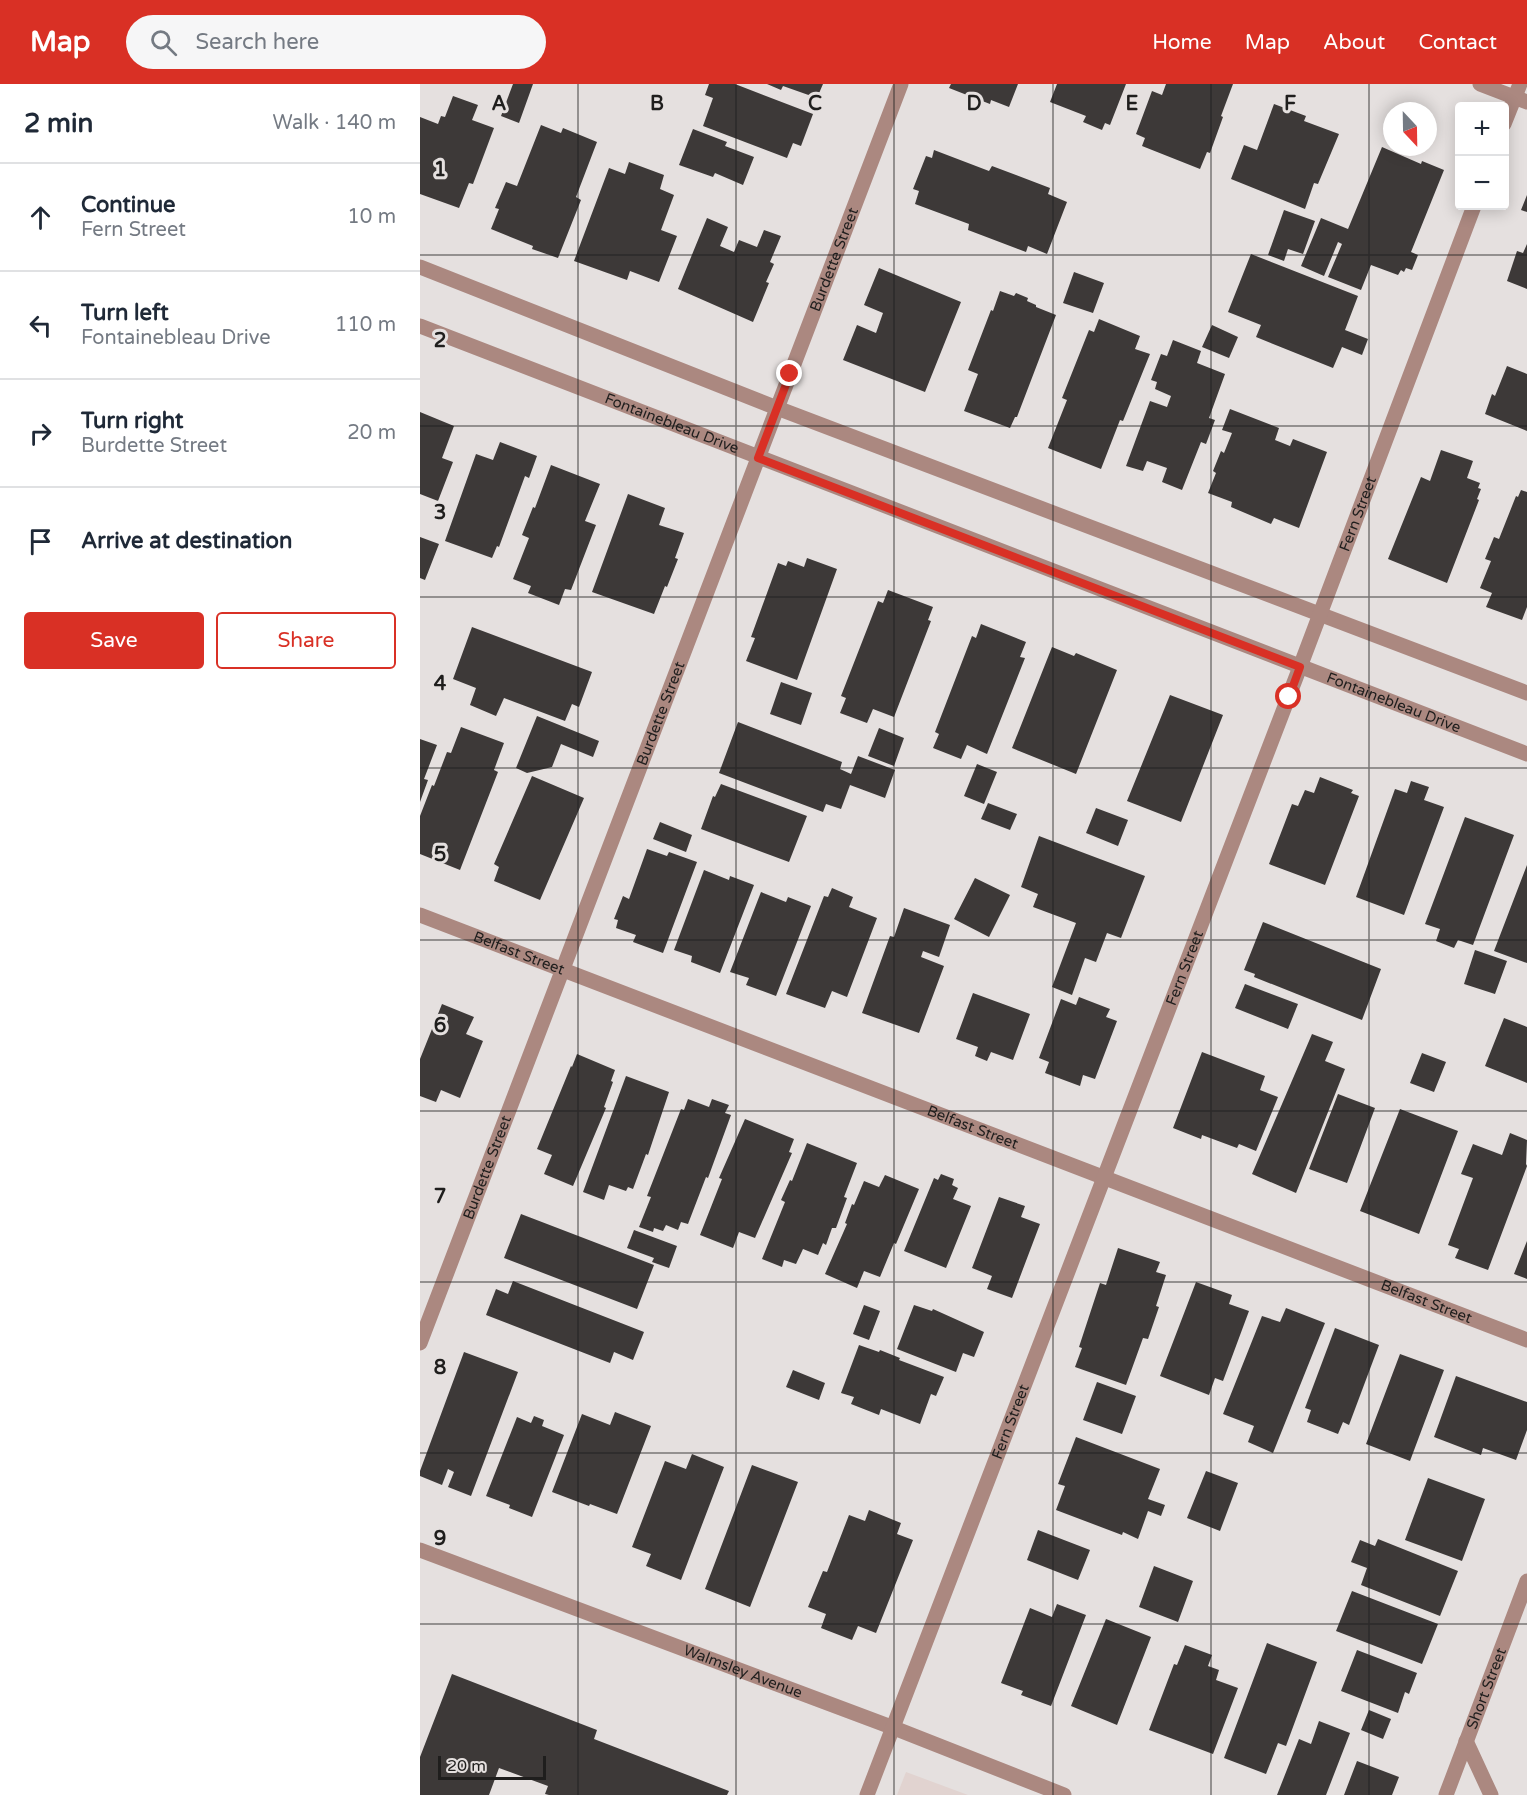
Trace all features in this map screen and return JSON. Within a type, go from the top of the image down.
[{"type":"street","name":"Burdette Street","points":[[420,1343],[901,84]]},
{"type":"street","points":[[1480,84],[1520,94],[1509,115]]},
{"type":"street","name":"Fern Street","points":[[867,1795],[1300,667],[1472,210]]},
{"type":"street","points":[[420,267],[777,408],[1527,693]]},
{"type":"street","name":"Fontainebleau Drive","points":[[420,326],[1527,754]]},
{"type":"street","name":"Belfast Street","points":[[420,915],[1527,1340]]},
{"type":"street","name":"Walmsley Avenue","points":[[420,1550],[894,1728],[1064,1795]]},
{"type":"street","name":"Short Street","points":[[1446,1795],[1527,1581]]},
{"type":"street","points":[[1466,1741],[1491,1795]]},
{"type":"shaded area","points":[[906,1772],[968,1795],[897,1795]]},
{"type":"building","points":[[513,84],[533,84],[519,123],[501,116]]},
{"type":"building","points":[[709,84],[735,84],[813,114],[801,146],[793,143],[787,158],[703,126],[713,98],[705,95]]},
{"type":"building","points":[[767,84],[823,84],[817,98],[783,86],[781,90]]},
{"type":"building","points":[[951,84],[1018,84],[1009,107],[991,100],[990,104],[949,88]]},
{"type":"building","points":[[1057,84],[1126,84],[1110,125],[1105,123],[1102,130],[1083,122],[1086,116],[1050,102]]},
{"type":"building","points":[[1166,84],[1233,84],[1210,153],[1207,152],[1200,169],[1142,146],[1145,138],[1136,134],[1152,91],[1162,95]]},
{"type":"building","points":[[453,96],[478,105],[472,120],[494,128],[473,184],[469,183],[459,208],[420,194],[420,117],[438,124],[441,116],[445,117]]},
{"type":"building","points":[[1274,104],[1306,116],[1304,121],[1339,134],[1318,184],[1314,183],[1305,209],[1231,179],[1244,145],[1257,150]]},
{"type":"building","points":[[541,125],[561,133],[563,128],[597,142],[576,197],[581,200],[558,258],[532,249],[533,246],[491,229],[499,209],[495,208],[506,182],[517,186]]},
{"type":"building","points":[[693,129],[727,142],[725,146],[754,157],[743,185],[715,173],[713,177],[679,165]]},
{"type":"building","points":[[1382,147],[1383,156],[1403,156],[1444,170],[1411,252],[1418,255],[1412,270],[1406,268],[1398,275],[1371,265],[1361,290],[1328,277],[1342,244],[1338,242],[1324,276],[1301,266],[1321,218],[1348,229]]},
{"type":"building","points":[[934,150],[989,171],[992,166],[1050,188],[1048,194],[1067,202],[1047,254],[1028,246],[1026,252],[968,230],[969,224],[915,204],[919,191],[913,189],[926,156],[932,158]]},
{"type":"building","points":[[629,162],[664,175],[660,189],[674,195],[661,230],[677,236],[659,282],[630,271],[627,280],[574,261],[609,168],[625,174]]},
{"type":"building","points":[[1527,195],[1527,212],[1521,210]]},
{"type":"building","points":[[1284,210],[1315,221],[1303,254],[1288,249],[1284,261],[1268,255]]},
{"type":"building","points":[[707,218],[728,227],[720,246],[734,252],[739,240],[757,247],[764,230],[781,236],[770,262],[774,264],[766,282],[769,283],[753,322],[678,289]]},
{"type":"building","points":[[1527,244],[1527,289],[1507,281],[1517,251],[1523,253]]},
{"type":"building","points":[[1251,254],[1358,296],[1345,330],[1368,339],[1362,355],[1342,347],[1333,368],[1256,337],[1261,325],[1228,312]]},
{"type":"building","points":[[879,268],[961,302],[925,392],[843,360],[857,325],[876,333],[883,313],[864,305]]},
{"type":"building","points":[[1074,272],[1104,283],[1093,313],[1063,303]]},
{"type":"building","points":[[1000,291],[1014,296],[1016,293],[1028,298],[1027,301],[1036,307],[1056,315],[1017,417],[1010,428],[964,411],[978,374],[968,370]]},
{"type":"building","points":[[1099,319],[1140,336],[1135,349],[1150,354],[1101,469],[1048,448],[1067,400],[1062,398],[1089,330],[1094,332]]},
{"type":"building","points":[[1212,325],[1238,337],[1229,358],[1202,347]]},
{"type":"building","points":[[1173,340],[1201,351],[1197,363],[1225,374],[1209,418],[1215,420],[1206,444],[1201,442],[1182,490],[1162,482],[1167,468],[1147,461],[1143,471],[1126,466],[1150,401],[1167,407],[1171,396],[1155,389],[1157,382],[1151,380],[1161,354],[1167,356]]},
{"type":"building","points":[[1507,366],[1527,374],[1527,431],[1485,414],[1492,394],[1495,396]]},
{"type":"building","points":[[1230,409],[1279,428],[1275,440],[1290,446],[1293,439],[1327,452],[1299,528],[1274,518],[1271,524],[1231,507],[1232,502],[1208,493],[1221,451],[1224,453],[1232,433],[1222,430]]},
{"type":"building","points":[[420,412],[454,426],[442,458],[453,462],[438,501],[420,494]]},
{"type":"building","points":[[500,442],[537,456],[529,478],[525,476],[499,547],[497,546],[492,558],[445,541],[476,454],[493,460]]},
{"type":"building","points":[[1441,450],[1473,461],[1467,478],[1480,483],[1478,488],[1481,489],[1477,499],[1479,500],[1447,583],[1388,559],[1421,477],[1430,481]]},
{"type":"building","points":[[551,465],[600,484],[585,521],[596,525],[571,590],[565,589],[559,605],[528,593],[531,586],[513,579],[529,538],[522,535]]},
{"type":"building","points":[[1521,490],[1527,492],[1527,607],[1522,620],[1486,607],[1492,593],[1480,588],[1491,561],[1485,559],[1494,537],[1499,539],[1516,496],[1518,497]]},
{"type":"building","points":[[628,494],[665,508],[659,525],[684,533],[675,558],[678,559],[654,614],[592,592]]},
{"type":"building","points":[[420,537],[439,544],[425,580],[420,578]]},
{"type":"building","points":[[807,558],[837,569],[797,680],[746,661],[755,638],[751,637],[778,563],[786,566],[788,561],[804,567]]},
{"type":"building","points":[[888,590],[933,607],[928,620],[931,621],[894,717],[873,709],[867,723],[840,713],[846,698],[841,696],[878,601],[883,603]]},
{"type":"building","points":[[981,624],[1026,642],[1020,657],[1025,658],[987,754],[967,745],[961,759],[933,748],[939,734],[935,732],[972,636],[976,638]]},
{"type":"building","points":[[472,627],[592,672],[579,707],[572,704],[565,721],[504,698],[496,716],[470,705],[476,688],[453,679]]},
{"type":"building","points":[[1052,647],[1074,656],[1076,653],[1117,670],[1076,774],[1012,748]]},
{"type":"building","points":[[781,682],[812,693],[801,725],[770,714]]},
{"type":"building","points":[[1170,695],[1223,715],[1181,822],[1127,801]]},
{"type":"building","points":[[537,716],[599,741],[593,757],[561,744],[552,767],[527,773],[516,768]]},
{"type":"building","points":[[738,722],[842,762],[840,769],[851,774],[858,756],[895,770],[885,798],[850,785],[841,809],[826,804],[823,812],[719,773]]},
{"type":"building","points":[[461,727],[504,743],[494,770],[498,772],[460,870],[420,854],[420,816],[447,752],[451,753]]},
{"type":"building","points":[[879,728],[904,738],[894,766],[868,756]]},
{"type":"building","points":[[420,739],[437,745],[424,779],[428,780],[420,802]]},
{"type":"building","points":[[977,764],[997,772],[984,804],[964,796]]},
{"type":"building","points":[[532,776],[584,798],[540,900],[494,881],[499,867],[494,864]]},
{"type":"building","points":[[1320,777],[1353,790],[1351,793],[1359,796],[1325,885],[1269,864],[1292,804],[1298,806],[1305,790],[1314,793]]},
{"type":"building","points":[[1411,781],[1429,787],[1424,800],[1444,807],[1404,915],[1356,897],[1395,789],[1407,793]]},
{"type":"building","points":[[721,784],[807,816],[789,862],[701,829],[713,796],[715,797]]},
{"type":"building","points":[[988,803],[1017,814],[1010,830],[981,819]]},
{"type":"building","points":[[1096,808],[1128,820],[1118,846],[1086,833]]},
{"type":"building","points":[[1465,817],[1514,835],[1473,945],[1458,940],[1454,948],[1436,941],[1440,929],[1425,924]]},
{"type":"building","points":[[660,822],[692,835],[686,852],[653,839]]},
{"type":"building","points":[[1039,836],[1145,876],[1121,938],[1107,933],[1096,962],[1085,958],[1072,995],[1052,987],[1076,923],[1033,907],[1038,894],[1021,887]]},
{"type":"building","points":[[647,849],[667,856],[669,852],[697,862],[663,953],[633,942],[636,935],[616,928],[618,920],[614,919],[623,896],[629,899]]},
{"type":"building","points":[[1527,865],[1527,963],[1494,951]]},
{"type":"building","points":[[704,870],[729,880],[730,876],[754,885],[720,973],[691,962],[692,956],[674,950]]},
{"type":"building","points":[[975,878],[1010,895],[989,937],[954,919]]},
{"type":"building","points":[[832,888],[853,897],[849,907],[877,918],[847,997],[832,991],[825,1008],[786,994],[824,896],[828,897]]},
{"type":"building","points":[[761,892],[786,902],[788,897],[811,906],[776,996],[746,985],[749,978],[730,972]]},
{"type":"building","points":[[904,908],[950,925],[939,957],[923,951],[921,957],[944,966],[919,1033],[862,1013],[890,936],[894,937]]},
{"type":"building","points":[[1263,922],[1381,969],[1362,1020],[1254,977],[1255,974],[1244,970]]},
{"type":"building","points":[[1475,950],[1507,961],[1495,994],[1464,984]]},
{"type":"building","points":[[1245,984],[1298,1004],[1288,1029],[1235,1008]]},
{"type":"building","points":[[973,993],[1030,1014],[1013,1060],[991,1052],[987,1061],[975,1056],[978,1047],[956,1039]]},
{"type":"building","points":[[1079,997],[1110,1009],[1106,1017],[1117,1021],[1095,1079],[1083,1075],[1080,1086],[1045,1073],[1049,1062],[1039,1058],[1061,999],[1076,1005]]},
{"type":"building","points":[[442,1004],[474,1017],[466,1034],[483,1041],[460,1098],[441,1090],[436,1102],[420,1096],[420,1059]]},
{"type":"building","points":[[1504,1018],[1527,1027],[1527,1083],[1485,1066]]},
{"type":"building","points":[[1312,1034],[1333,1042],[1325,1061],[1345,1069],[1296,1193],[1252,1174]]},
{"type":"building","points":[[1202,1052],[1265,1076],[1260,1090],[1278,1097],[1256,1151],[1239,1144],[1237,1148],[1202,1135],[1201,1139],[1173,1128]]},
{"type":"building","points":[[1422,1053],[1446,1062],[1434,1092],[1410,1083]]},
{"type":"building","points":[[577,1054],[615,1070],[604,1107],[606,1108],[573,1186],[544,1174],[552,1155],[537,1149]]},
{"type":"building","points":[[626,1076],[669,1092],[648,1155],[646,1154],[633,1189],[628,1187],[626,1191],[609,1185],[604,1200],[583,1192]]},
{"type":"building","points":[[1338,1094],[1375,1108],[1347,1183],[1309,1169]]},
{"type":"building","points":[[688,1099],[709,1107],[712,1099],[729,1105],[725,1113],[731,1115],[688,1224],[681,1222],[678,1230],[666,1225],[663,1231],[654,1228],[653,1232],[639,1227],[651,1197],[647,1196],[681,1109],[684,1110]]},
{"type":"building","points":[[1400,1109],[1458,1131],[1419,1234],[1360,1211]]},
{"type":"building","points":[[745,1119],[794,1139],[789,1152],[792,1153],[755,1238],[739,1232],[733,1248],[700,1235],[722,1179],[719,1178]]},
{"type":"building","points":[[1510,1133],[1527,1140],[1527,1166],[1488,1270],[1455,1258],[1459,1249],[1448,1245],[1473,1178],[1461,1174],[1473,1144],[1502,1155]]},
{"type":"building","points":[[807,1143],[857,1163],[844,1197],[847,1198],[836,1228],[832,1228],[826,1245],[823,1243],[818,1255],[803,1249],[796,1264],[784,1260],[782,1267],[762,1259],[785,1202],[781,1200],[790,1180],[792,1181]]},
{"type":"building","points":[[941,1174],[954,1179],[952,1185],[958,1188],[953,1199],[971,1206],[946,1268],[904,1251],[934,1178],[938,1180]]},
{"type":"building","points":[[885,1175],[919,1189],[880,1277],[864,1271],[857,1288],[825,1274],[847,1224],[845,1223],[852,1204],[854,1205],[864,1181],[879,1187]]},
{"type":"building","points":[[999,1197],[1025,1206],[1021,1217],[1040,1224],[1012,1298],[987,1289],[992,1276],[972,1268]]},
{"type":"building","points":[[521,1214],[654,1265],[637,1309],[504,1258]]},
{"type":"building","points":[[634,1230],[677,1246],[669,1268],[652,1262],[654,1258],[627,1248]]},
{"type":"building","points":[[1527,1241],[1527,1279],[1514,1274]]},
{"type":"building","points":[[1118,1248],[1160,1262],[1156,1272],[1166,1275],[1156,1306],[1159,1307],[1148,1339],[1143,1338],[1126,1385],[1075,1367],[1082,1348],[1079,1347],[1100,1283],[1106,1285]]},
{"type":"building","points":[[513,1281],[644,1332],[633,1360],[614,1352],[610,1363],[486,1315],[496,1289],[508,1294]]},
{"type":"building","points":[[1196,1282],[1232,1295],[1229,1304],[1249,1311],[1223,1381],[1215,1378],[1209,1395],[1160,1376]]},
{"type":"building","points":[[864,1305],[880,1311],[869,1340],[853,1334]]},
{"type":"building","points":[[914,1305],[932,1311],[933,1309],[984,1332],[974,1357],[963,1353],[956,1372],[897,1349]]},
{"type":"building","points":[[1286,1308],[1325,1323],[1273,1453],[1248,1442],[1254,1426],[1223,1414],[1262,1316],[1280,1322]]},
{"type":"building","points":[[1335,1328],[1379,1345],[1349,1425],[1343,1422],[1338,1434],[1307,1422],[1311,1410],[1305,1408]]},
{"type":"building","points":[[859,1345],[879,1352],[880,1350],[900,1358],[899,1360],[944,1377],[936,1396],[931,1394],[920,1424],[881,1409],[879,1415],[851,1404],[854,1397],[841,1393]]},
{"type":"building","points":[[464,1352],[518,1372],[471,1496],[448,1487],[454,1472],[448,1469],[442,1485],[420,1476]]},
{"type":"building","points":[[1400,1354],[1444,1370],[1410,1461],[1366,1444]]},
{"type":"building","points":[[793,1370],[825,1383],[819,1400],[786,1387]]},
{"type":"building","points":[[1456,1376],[1527,1402],[1527,1430],[1516,1460],[1483,1448],[1481,1455],[1434,1437]]},
{"type":"building","points":[[1097,1382],[1136,1396],[1122,1434],[1083,1420]]},
{"type":"building","points":[[615,1412],[651,1426],[617,1514],[552,1492],[582,1414],[610,1425]]},
{"type":"building","points":[[534,1416],[544,1420],[542,1426],[564,1435],[532,1517],[486,1496],[517,1417],[531,1423]]},
{"type":"building","points":[[1076,1437],[1160,1469],[1148,1499],[1165,1505],[1161,1516],[1148,1511],[1138,1539],[1056,1510],[1065,1486],[1058,1484]]},
{"type":"building","points":[[692,1454],[724,1467],[681,1580],[646,1566],[651,1554],[632,1547],[665,1461],[686,1469]]},
{"type":"building","points":[[752,1465],[798,1482],[750,1607],[705,1589]]},
{"type":"building","points":[[1206,1471],[1238,1483],[1220,1531],[1187,1518]]},
{"type":"building","points":[[1428,1478],[1485,1499],[1462,1561],[1405,1540]]},
{"type":"building","points":[[869,1510],[901,1523],[897,1534],[913,1540],[876,1633],[858,1626],[852,1640],[821,1628],[826,1614],[808,1607],[823,1571],[827,1572],[849,1515],[865,1521]]},
{"type":"building","points":[[1038,1530],[1090,1550],[1078,1580],[1027,1560]]},
{"type":"building","points":[[1378,1539],[1458,1571],[1440,1616],[1361,1585],[1367,1568],[1351,1562],[1360,1540],[1375,1546]]},
{"type":"building","points":[[1154,1566],[1193,1581],[1178,1622],[1139,1607]]},
{"type":"building","points":[[1352,1591],[1438,1624],[1422,1664],[1336,1631]]},
{"type":"building","points":[[1057,1604],[1086,1615],[1051,1706],[1021,1695],[1023,1691],[1001,1683],[1030,1608],[1052,1617]]},
{"type":"building","points":[[1106,1619],[1151,1637],[1117,1725],[1071,1706]]},
{"type":"building","points":[[1267,1643],[1317,1662],[1286,1746],[1278,1743],[1266,1774],[1224,1758]]},
{"type":"building","points":[[1185,1645],[1212,1655],[1208,1666],[1219,1670],[1216,1680],[1238,1688],[1213,1754],[1149,1730],[1174,1664],[1177,1665]]},
{"type":"building","points":[[1357,1650],[1417,1673],[1409,1694],[1405,1692],[1398,1713],[1341,1691]]},
{"type":"building","points":[[452,1674],[597,1730],[594,1739],[729,1791],[727,1795],[549,1795],[545,1794],[548,1786],[499,1768],[489,1795],[420,1795],[420,1757]]},
{"type":"building","points":[[1369,1710],[1391,1719],[1383,1739],[1361,1730]]},
{"type":"building","points":[[1319,1721],[1350,1733],[1326,1795],[1277,1795],[1299,1739],[1311,1744]]},
{"type":"building","points":[[1357,1761],[1399,1777],[1392,1795],[1344,1795]]},
{"type":"route","points":[[790,374],[758,458],[1300,667],[1289,697]]}]
